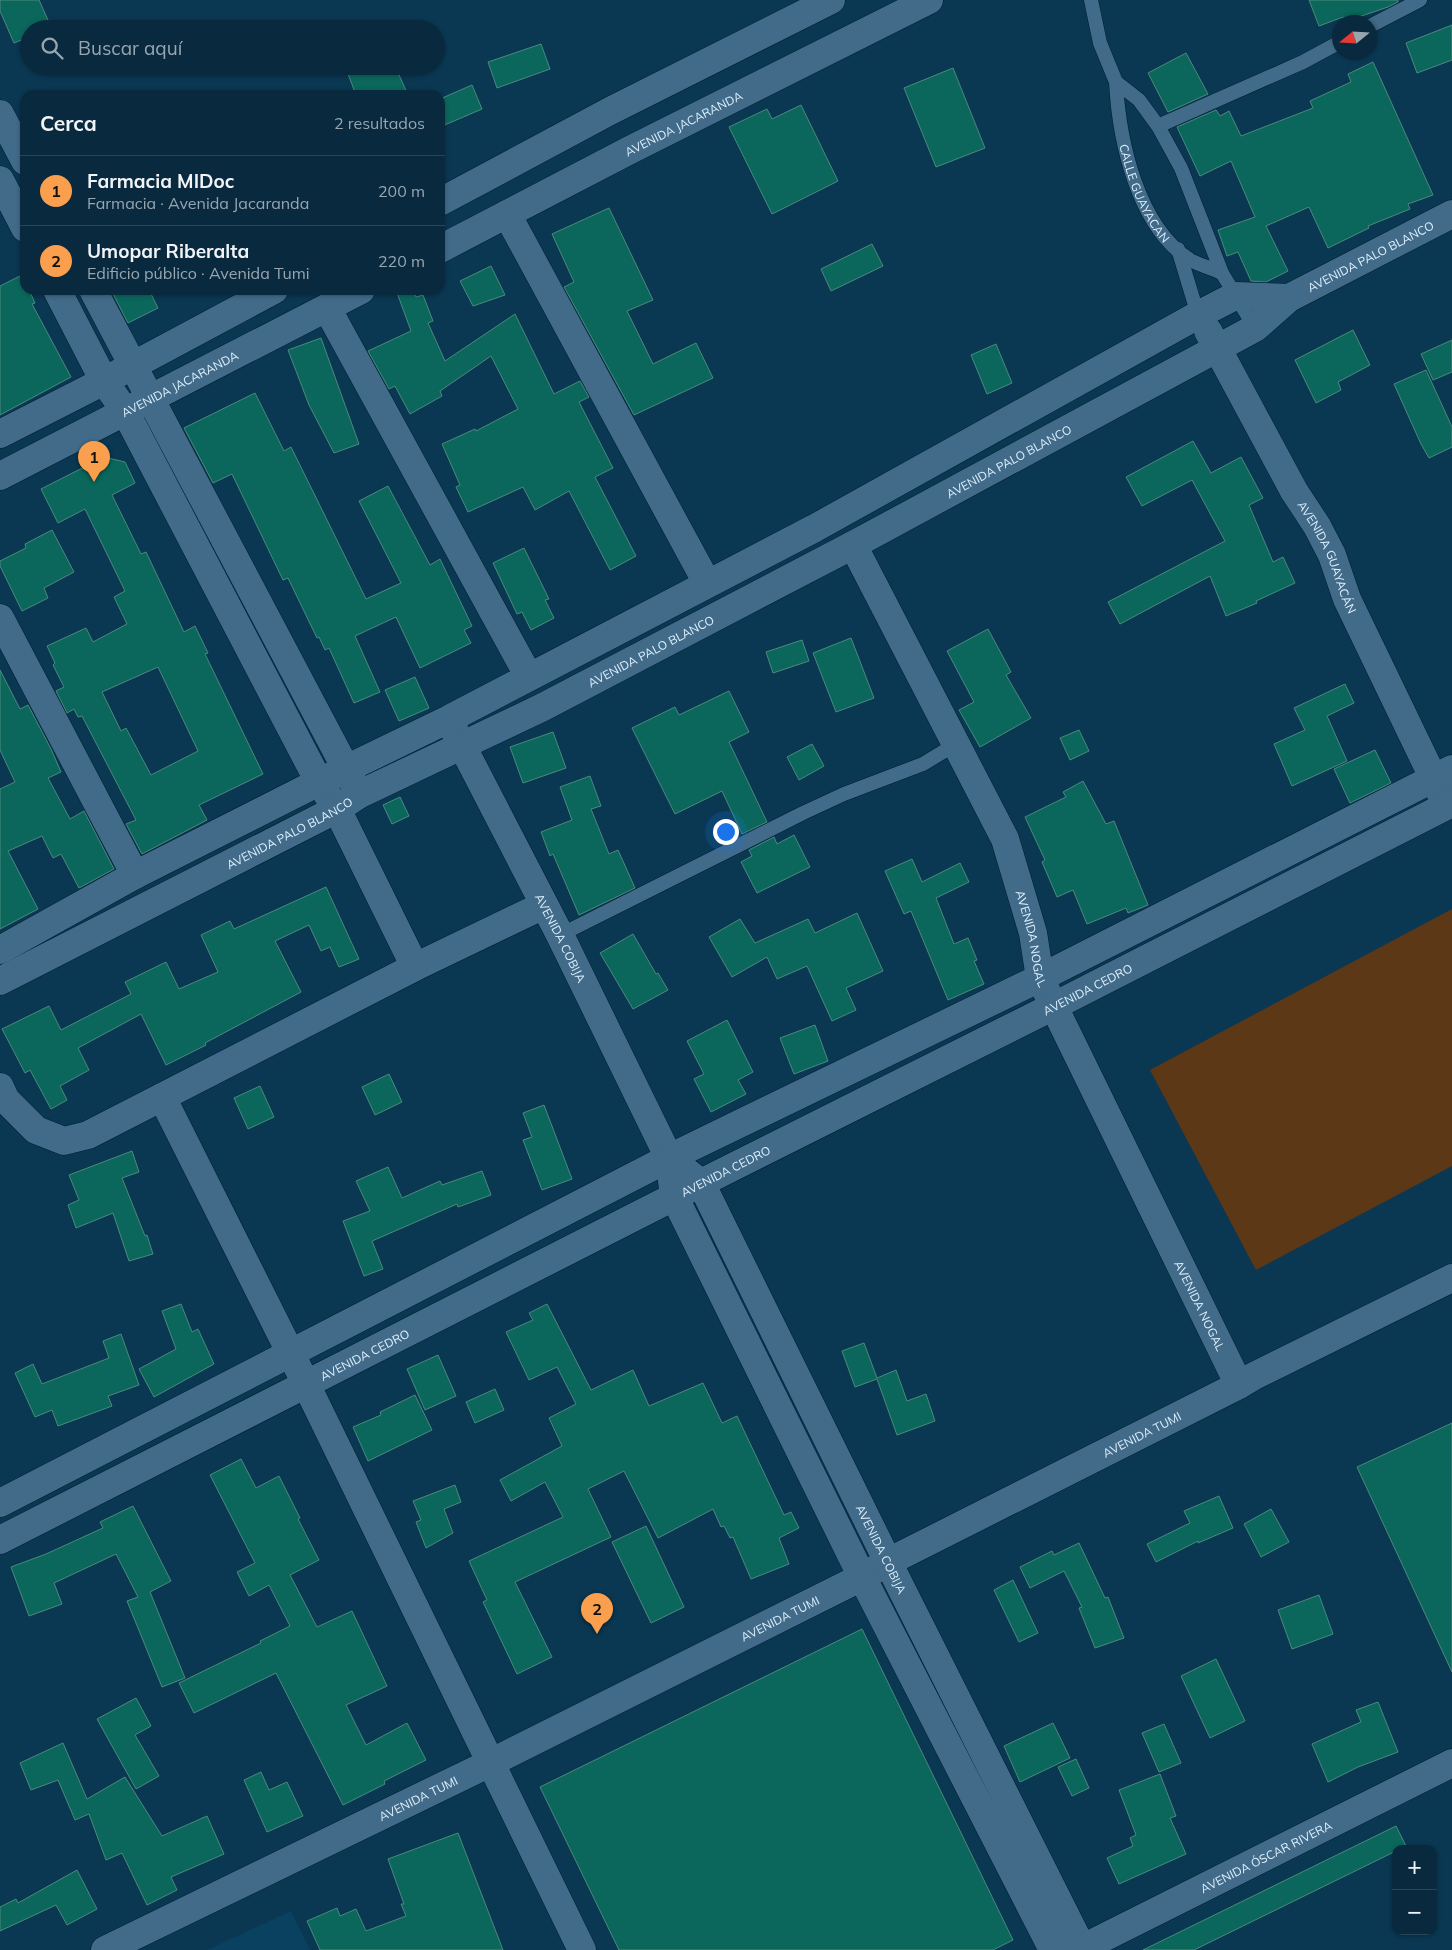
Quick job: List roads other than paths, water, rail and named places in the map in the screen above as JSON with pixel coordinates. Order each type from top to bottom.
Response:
[{"type":"street","points":[[445,199],[610,111],[831,0]]},
{"type":"street","name":"AVENIDA JACARANDA","points":[[445,246],[630,150],[928,0]]},
{"type":"street","points":[[610,111],[630,150]]},
{"type":"street","points":[[0,114],[20,152]]},
{"type":"street","points":[[0,180],[20,218]]},
{"type":"street","points":[[507,214],[707,583]]},
{"type":"street","name":"AVENIDA PALO BLANCO","points":[[0,981],[337,809],[360,794],[543,707],[853,544],[1255,328],[1289,298],[1452,214]]},
{"type":"street","points":[[60,295],[104,381],[125,411],[319,782],[337,809],[415,967]]},
{"type":"street","points":[[96,295],[360,794]]},
{"type":"street","points":[[0,434],[265,295]]},
{"type":"street","name":"AVENIDA JACARANDA","points":[[0,476],[352,295]]},
{"type":"street","name":"AVENIDA PALO BLANCO","points":[[0,950],[135,875],[449,719],[815,528],[1198,314],[1235,296],[1289,298]]},
{"type":"street","points":[[327,308],[529,677]]},
{"type":"street","name":"AVENIDA GUAYACÁN","points":[[1198,314],[1294,491],[1317,526],[1328,548],[1347,599],[1443,774],[1449,804]]},
{"type":"street","name":"AVENIDA NOGAL","points":[[853,544],[1005,839],[1033,933],[1040,978],[1238,1385]]},
{"type":"street","points":[[0,618],[135,875]]},
{"type":"street","name":"AVENIDA COBIJA","points":[[449,719],[560,935],[669,1158],[674,1196],[862,1577],[1052,1950]]},
{"type":"street","points":[[0,1503],[669,1158],[1040,978],[1443,774]]},
{"type":"street","name":"AVENIDA CEDRO","points":[[0,1540],[701,1182],[1054,1006],[1449,804]]},
{"type":"street","points":[[0,1086],[6,1100],[36,1130],[64,1140],[88,1135],[415,967],[544,905]]},
{"type":"street","points":[[162,1097],[306,1384],[582,1950]]},
{"type":"street","name":"AVENIDA COBIJA","points":[[669,1158],[701,1182],[1081,1949]]},
{"type":"street","name":"AVENIDA TUMI","points":[[106,1950],[490,1763],[862,1577],[1254,1376],[1452,1278]]},
{"type":"street","name":"AVENIDA ÓSCAR RIVERA","points":[[1081,1949],[1452,1763]]},
{"type":"lane","name":"CALLE GUAYACAN","points":[[1091,0],[1100,43],[1116,82],[1118,119],[1125,149],[1140,195],[1165,238],[1190,260],[1222,272]]},
{"type":"lane","points":[[1377,22],[1420,0]]},
{"type":"lane","points":[[1158,126],[1303,62],[1332,46]]},
{"type":"lane","name":"CALLE GUAYACAN","points":[[1116,82],[1139,100],[1158,126],[1181,168],[1222,272],[1255,328]]},
{"type":"lane","points":[[1178,249],[1198,314]]},
{"type":"lane","points":[[560,935],[802,813],[844,794],[923,764],[956,744]]},
{"type":"place","name":"Farmacia MIDoc","points":[[94,482]]},
{"type":"place","name":"Umopar Riberalta","points":[[597,1634]]}]
